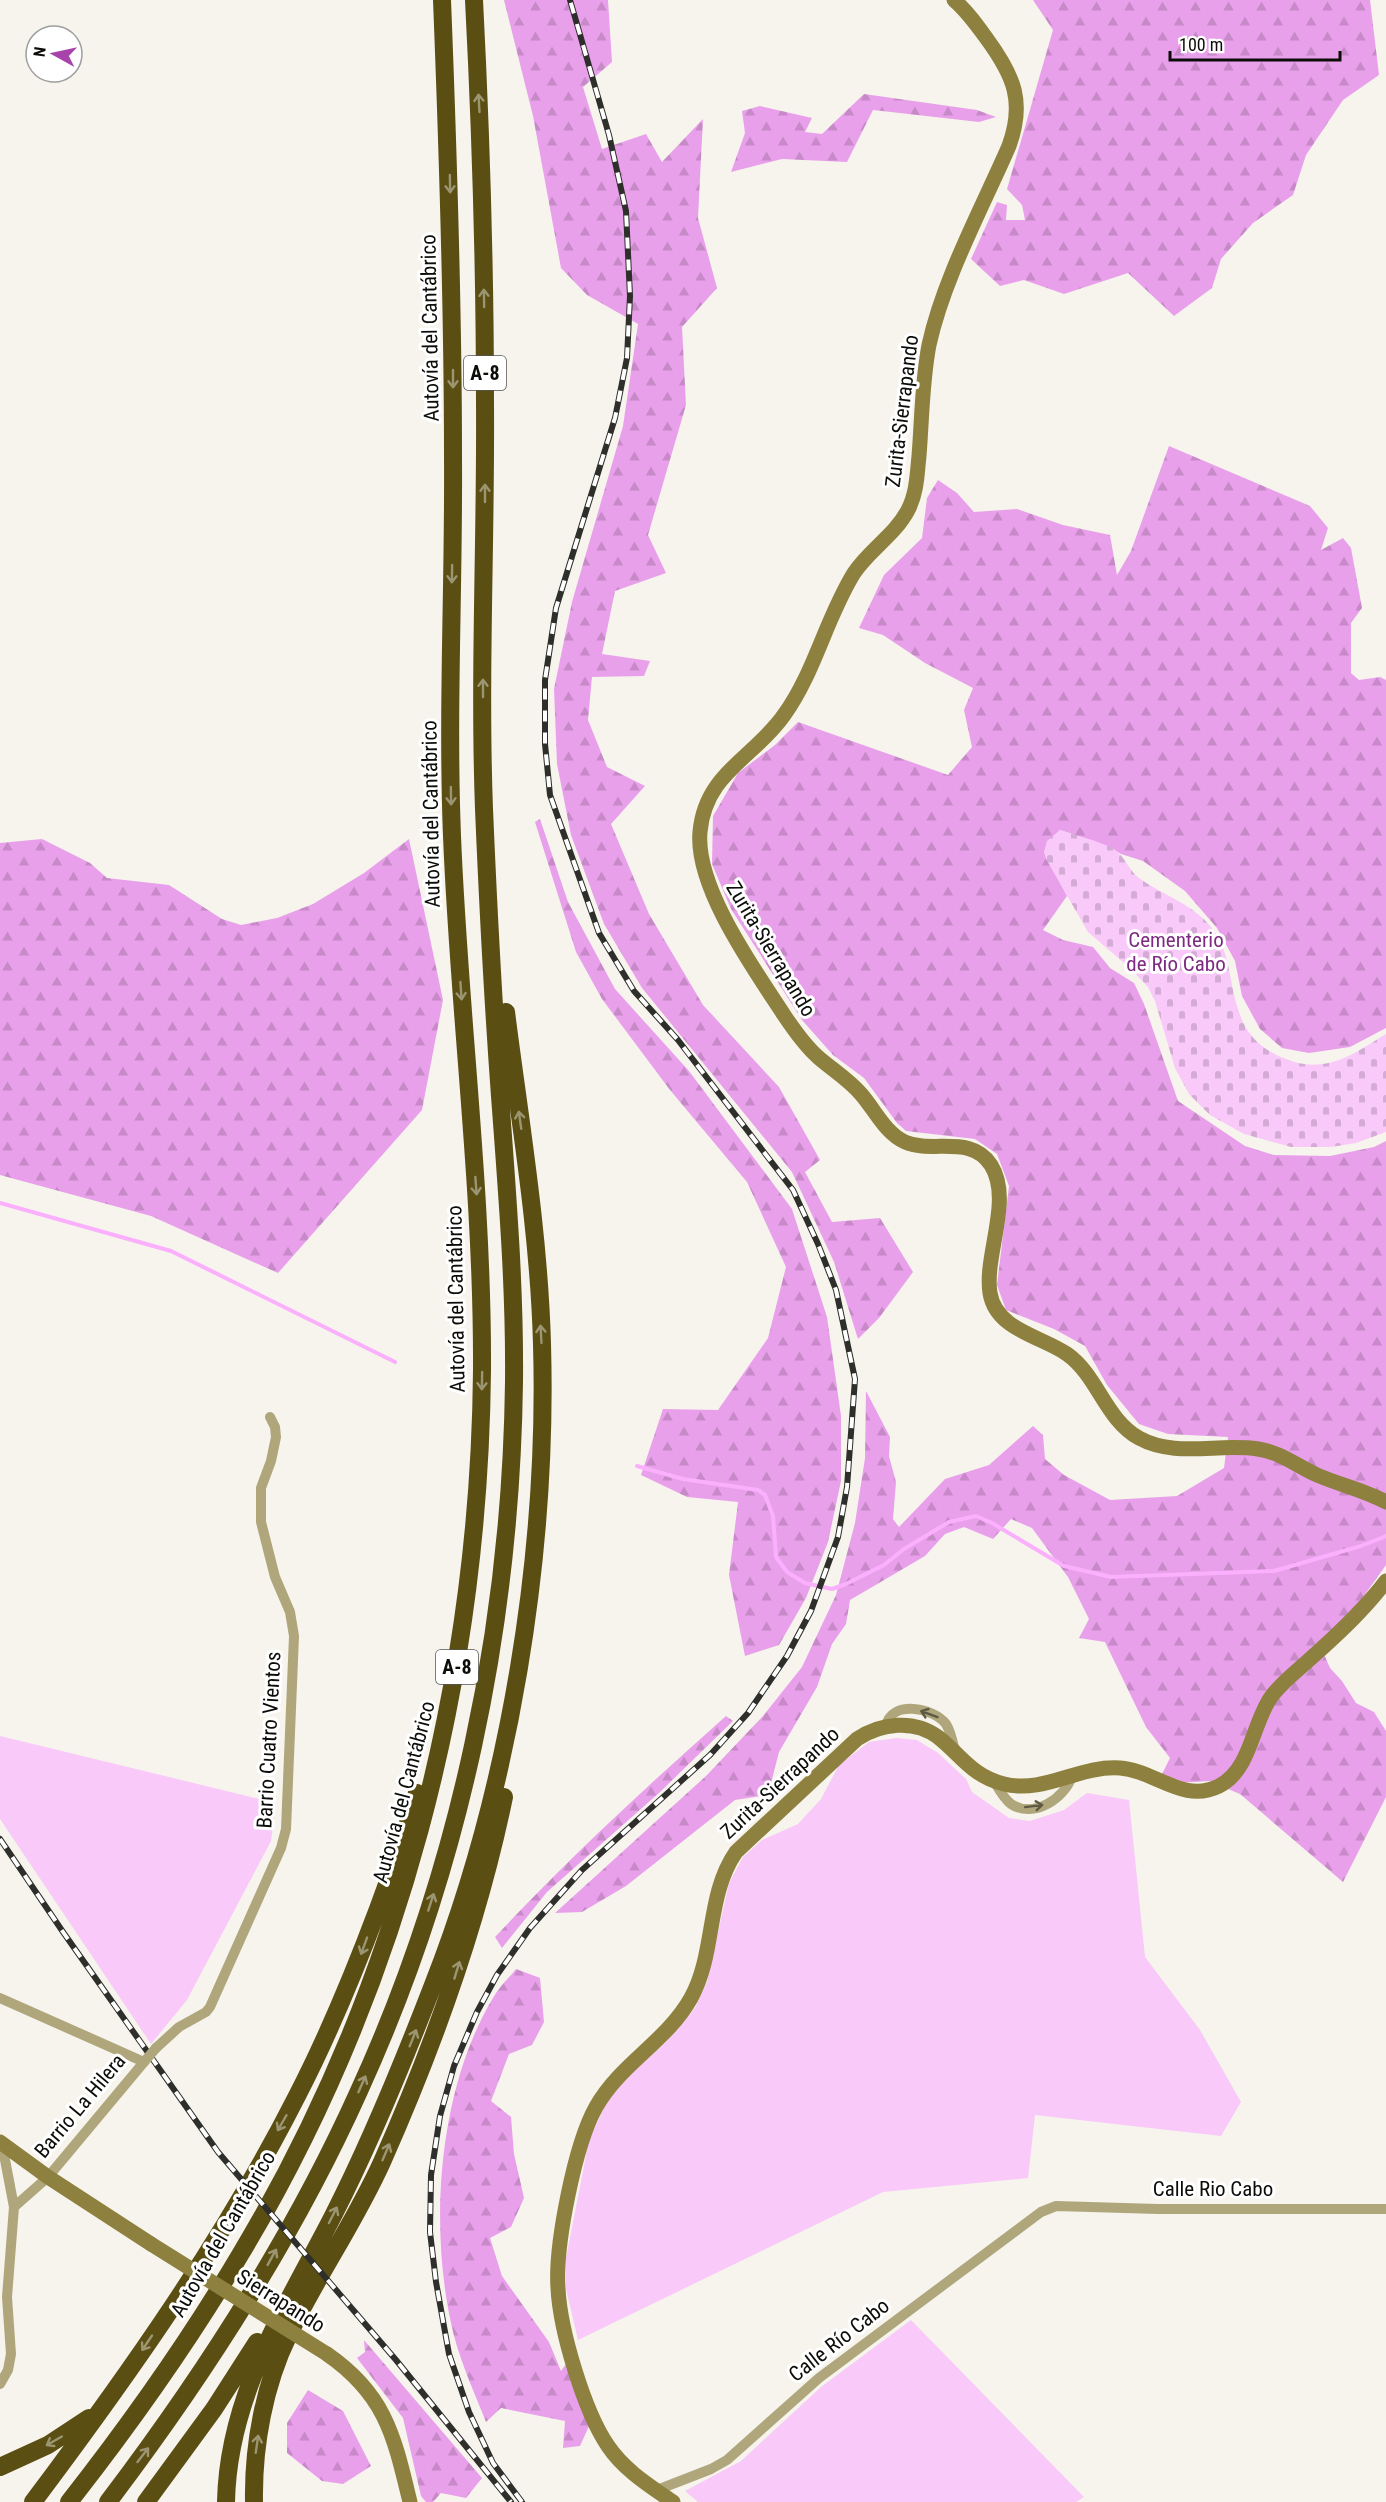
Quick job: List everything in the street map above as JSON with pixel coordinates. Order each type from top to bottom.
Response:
[{"type":"highway","name":"Autovía del Cantábrico","points":[[69,2502],[164,2375],[244,2250],[318,2106],[366,1996],[408,1872],[432,1784],[452,1699],[470,1579],[479,1462],[482,1334],[477,1214],[458,949],[452,820],[452,314],[442,0]]},
{"type":"highway","name":"A-8","points":[[108,2502],[171,2418],[240,2312],[270,2262],[349,2113],[388,2025],[417,1945],[456,1818],[476,1730],[492,1643],[504,1557],[511,1471],[514,1385],[511,1260],[489,911],[483,747],[485,320],[482,173],[474,0]]},
{"type":"highway","points":[[254,2502],[258,2438],[274,2371],[288,2336],[385,2155],[420,2074],[453,1984],[482,1888],[503,1799],[527,1672],[536,1597],[541,1511],[542,1343],[532,1200],[502,980],[483,747]]},
{"type":"highway","points":[[226,2502],[230,2458],[245,2396],[264,2348],[363,2155],[402,2063],[439,1969],[486,1821],[516,1678],[529,1597],[537,1513],[542,1415]]},
{"type":"highway","points":[[33,2502],[127,2373],[236,2204],[292,2106],[355,1970],[406,1831],[436,1723],[463,1588],[479,1462]]},
{"type":"highway","points":[[146,2502],[214,2409],[305,2267]]},
{"type":"highway","points":[[0,2467],[21,2459],[72,2431],[101,2405],[127,2373]]},
{"type":"street","name":"Zurita-Sierrapando","points":[[954,0],[980,29],[1008,71],[1015,92],[1017,109],[1015,128],[1009,146],[948,286],[932,332],[926,365],[914,496],[903,519],[864,560],[853,576],[808,674],[786,713],[762,741],[730,768],[713,790],[705,807],[700,835],[700,855],[705,876],[718,907],[791,1026],[811,1050],[857,1090],[891,1132],[903,1141],[915,1145],[970,1149],[982,1155],[991,1165],[998,1196],[989,1287],[993,1306],[1000,1316],[1072,1359],[1088,1376],[1115,1418],[1143,1440],[1181,1449],[1246,1448],[1270,1452],[1322,1477],[1386,1502]]},
{"type":"street","name":"Barrio Cuatro Vientos","points":[[144,2062],[179,2027],[206,2012],[210,2007],[282,1848],[286,1829],[294,1636],[290,1612],[275,1577],[261,1521],[261,1488],[271,1461],[276,1437],[275,1427],[270,1417]]},
{"type":"street","name":"Zurita-Sierrapando","points":[[673,2502],[622,2463],[598,2430],[578,2377],[559,2305],[557,2274],[560,2247],[581,2143],[590,2117],[608,2088],[666,2031],[691,1997],[705,1961],[720,1884],[736,1852],[857,1739],[886,1726],[905,1725],[926,1730],[938,1737],[972,1770],[994,1781],[1027,1786],[1044,1784],[1100,1769],[1117,1768],[1140,1772],[1172,1787],[1185,1790],[1206,1790],[1223,1784],[1233,1776],[1241,1763],[1259,1719],[1272,1696],[1347,1625],[1386,1581]]},
{"type":"street","points":[[994,1781],[1007,1800],[1016,1806],[1027,1808],[1046,1805],[1057,1799],[1065,1792],[1072,1776]]},
{"type":"street","points":[[0,1998],[144,2062]]},
{"type":"street","name":"Barrio La Hilera","points":[[14,2207],[48,2177],[144,2062]]},
{"type":"street","name":"Barrio La Hilera","points":[[1,2143],[48,2177],[152,2244]]},
{"type":"street","name":"Barrio La Hilera","points":[[0,2384],[8,2370],[11,2354],[7,2297],[14,2207],[1,2143]]},
{"type":"street","name":"Calle Rio Cabo","points":[[1041,2212],[1056,2206],[1158,2209],[1386,2209]]},
{"type":"street","name":"Calle Río Cabo","points":[[657,2490],[711,2469],[727,2460],[819,2378],[1041,2212]]},
{"type":"street","name":"Sierrapando","points":[[152,2244],[327,2354],[359,2379],[382,2412],[395,2445],[410,2502]]},
{"type":"green space","points":[[504,0],[608,0],[612,62],[583,87],[602,149],[646,134],[662,162],[703,119],[698,218],[717,288],[682,327],[686,405],[648,535],[666,573],[615,591],[602,654],[650,661],[644,676],[592,677],[588,720],[607,767],[645,786],[611,824],[649,914],[703,1005],[779,1087],[820,1160],[805,1172],[832,1222],[880,1218],[913,1272],[879,1318],[858,1339],[834,1262],[792,1172],[642,988],[604,924],[571,835],[557,764],[554,689],[572,602],[623,426],[638,324],[587,295],[561,268],[533,116]]},
{"type":"green space","points":[[1033,0],[1370,0],[1379,75],[1343,100],[1306,155],[1293,195],[1253,223],[1221,259],[1212,288],[1174,316],[1128,273],[1064,294],[1024,280],[1000,286],[971,259],[997,202],[1007,205],[1006,220],[1025,220],[1022,205],[1007,189],[1053,30]]},
{"type":"green space","points":[[864,94],[977,110],[996,117],[979,122],[873,110],[847,162],[782,159],[731,172],[745,133],[742,111],[760,106],[812,118],[805,132],[822,134]]},
{"type":"green space","points":[[1169,446],[1310,506],[1328,528],[1321,550],[1343,538],[1351,548],[1362,608],[1351,623],[1351,673],[1359,680],[1380,677],[1386,680],[1386,1028],[1350,1047],[1309,1053],[1282,1048],[1260,1029],[1242,996],[1235,961],[1217,928],[1185,891],[1143,861],[1060,830],[1044,852],[1067,896],[1043,930],[1063,940],[1093,947],[1110,968],[1134,983],[1144,1004],[1178,1101],[1245,1146],[1274,1155],[1330,1156],[1374,1147],[1386,1141],[1386,1565],[1351,1614],[1319,1643],[1330,1668],[1342,1681],[1356,1703],[1374,1712],[1386,1731],[1386,1797],[1343,1882],[1240,1794],[1209,1781],[1179,1783],[1162,1774],[1170,1758],[1146,1727],[1105,1642],[1079,1638],[1089,1619],[1068,1577],[1032,1528],[1011,1519],[993,1539],[964,1527],[945,1534],[925,1556],[850,1600],[846,1624],[832,1644],[817,1687],[779,1752],[768,1795],[735,1800],[626,1886],[582,1912],[555,1913],[706,1776],[763,1716],[802,1667],[836,1595],[855,1523],[865,1458],[866,1391],[890,1437],[889,1456],[896,1482],[893,1519],[899,1527],[945,1479],[989,1465],[1033,1426],[1043,1435],[1045,1459],[1064,1475],[1110,1500],[1177,1496],[1224,1468],[1228,1437],[1168,1434],[1139,1424],[1107,1385],[1085,1346],[1054,1329],[1006,1310],[997,1285],[1009,1186],[997,1154],[975,1139],[906,1131],[897,1123],[864,1078],[833,1055],[802,1020],[731,909],[712,864],[713,816],[738,773],[775,745],[798,722],[948,775],[972,747],[964,710],[973,688],[925,663],[883,635],[859,628],[884,575],[922,538],[927,498],[938,480],[957,493],[974,512],[1017,509],[1063,525],[1110,535],[1117,575],[1131,551]]},
{"type":"green space","points":[[540,819],[568,902],[615,989],[689,1071],[792,1209],[827,1317],[841,1416],[841,1481],[828,1542],[806,1598],[779,1645],[745,1656],[729,1575],[738,1502],[687,1497],[641,1475],[663,1409],[718,1410],[768,1338],[786,1267],[747,1182],[670,1090],[602,999],[576,952],[535,822]]},
{"type":"green space","name":"Cementerio de Río Cabo","points":[[1060,830],[1112,848],[1139,878],[1204,919],[1223,947],[1244,1025],[1256,1041],[1273,1053],[1304,1064],[1318,1065],[1345,1058],[1386,1034],[1386,1132],[1356,1143],[1331,1147],[1291,1147],[1244,1134],[1210,1115],[1189,1094],[1175,1068],[1155,1001],[1148,987],[1130,968],[1088,932],[1046,859],[1044,852],[1047,841]]},
{"type":"green space","points":[[42,839],[90,863],[107,878],[169,885],[222,919],[241,925],[277,918],[313,904],[364,873],[409,839],[443,1000],[422,1110],[278,1273],[151,1216],[0,1175],[0,843]]},
{"type":"green space","points":[[726,1716],[733,1721],[659,1793],[547,1892],[502,1948],[495,1937],[523,1908],[608,1824]]},
{"type":"green space","points":[[0,1736],[276,1803],[271,1841],[187,2000],[151,2044],[0,1819]]},
{"type":"green space","points":[[896,1738],[917,1740],[938,1753],[966,1779],[972,1792],[1009,1818],[1030,1821],[1064,1810],[1087,1793],[1129,1800],[1145,1957],[1200,2030],[1241,2102],[1221,2136],[1035,2115],[1028,2178],[883,2192],[578,2340],[566,2289],[566,2258],[589,2140],[608,2100],[629,2076],[666,2042],[695,2008],[707,1982],[729,1883],[743,1857],[762,1840],[798,1824],[821,1799],[839,1765],[869,1742]]},
{"type":"green space","points":[[516,1969],[540,1978],[544,2022],[532,2045],[509,2054],[491,2101],[511,2117],[514,2154],[524,2198],[511,2227],[490,2238],[502,2276],[549,2342],[561,2371],[568,2361],[589,2426],[580,2446],[563,2448],[565,2421],[501,2408],[486,2422],[458,2348],[444,2284],[440,2199],[450,2113],[475,2033],[495,1994]]},
{"type":"green space","points":[[911,2320],[1084,2497],[1076,2502],[698,2502],[685,2491],[741,2461],[821,2387]]},
{"type":"green space","points":[[364,2340],[482,2478],[466,2498],[441,2493],[433,2502],[426,2502],[421,2496],[403,2418],[357,2358],[365,2352]]},
{"type":"green space","points":[[308,2390],[343,2411],[371,2466],[343,2484],[322,2481],[287,2453],[287,2423]]},
{"type":"waterway","points":[[0,1203],[171,1251],[395,1362]]},
{"type":"waterway","points":[[637,1466],[683,1479],[758,1490],[765,1495],[773,1516],[776,1557],[787,1572],[805,1583],[832,1589],[884,1565],[904,1549],[949,1522],[976,1516],[992,1523],[1064,1566],[1111,1577],[1274,1571],[1361,1546],[1386,1536]]},
{"type":"railway","points":[[522,2502],[493,2463],[469,2412],[449,2354],[436,2282],[430,2232],[431,2175],[440,2116],[454,2066],[477,2012],[497,1975],[530,1928],[582,1870],[710,1755],[748,1713],[787,1656],[811,1611],[838,1537],[847,1487],[855,1379],[836,1290],[793,1190],[678,1040],[634,991],[599,933],[550,795],[545,744],[545,680],[556,608],[615,418],[627,358],[630,296],[626,211],[609,135],[570,0]]},
{"type":"railway","points":[[0,1839],[218,2152],[396,2360],[511,2502]]}]
